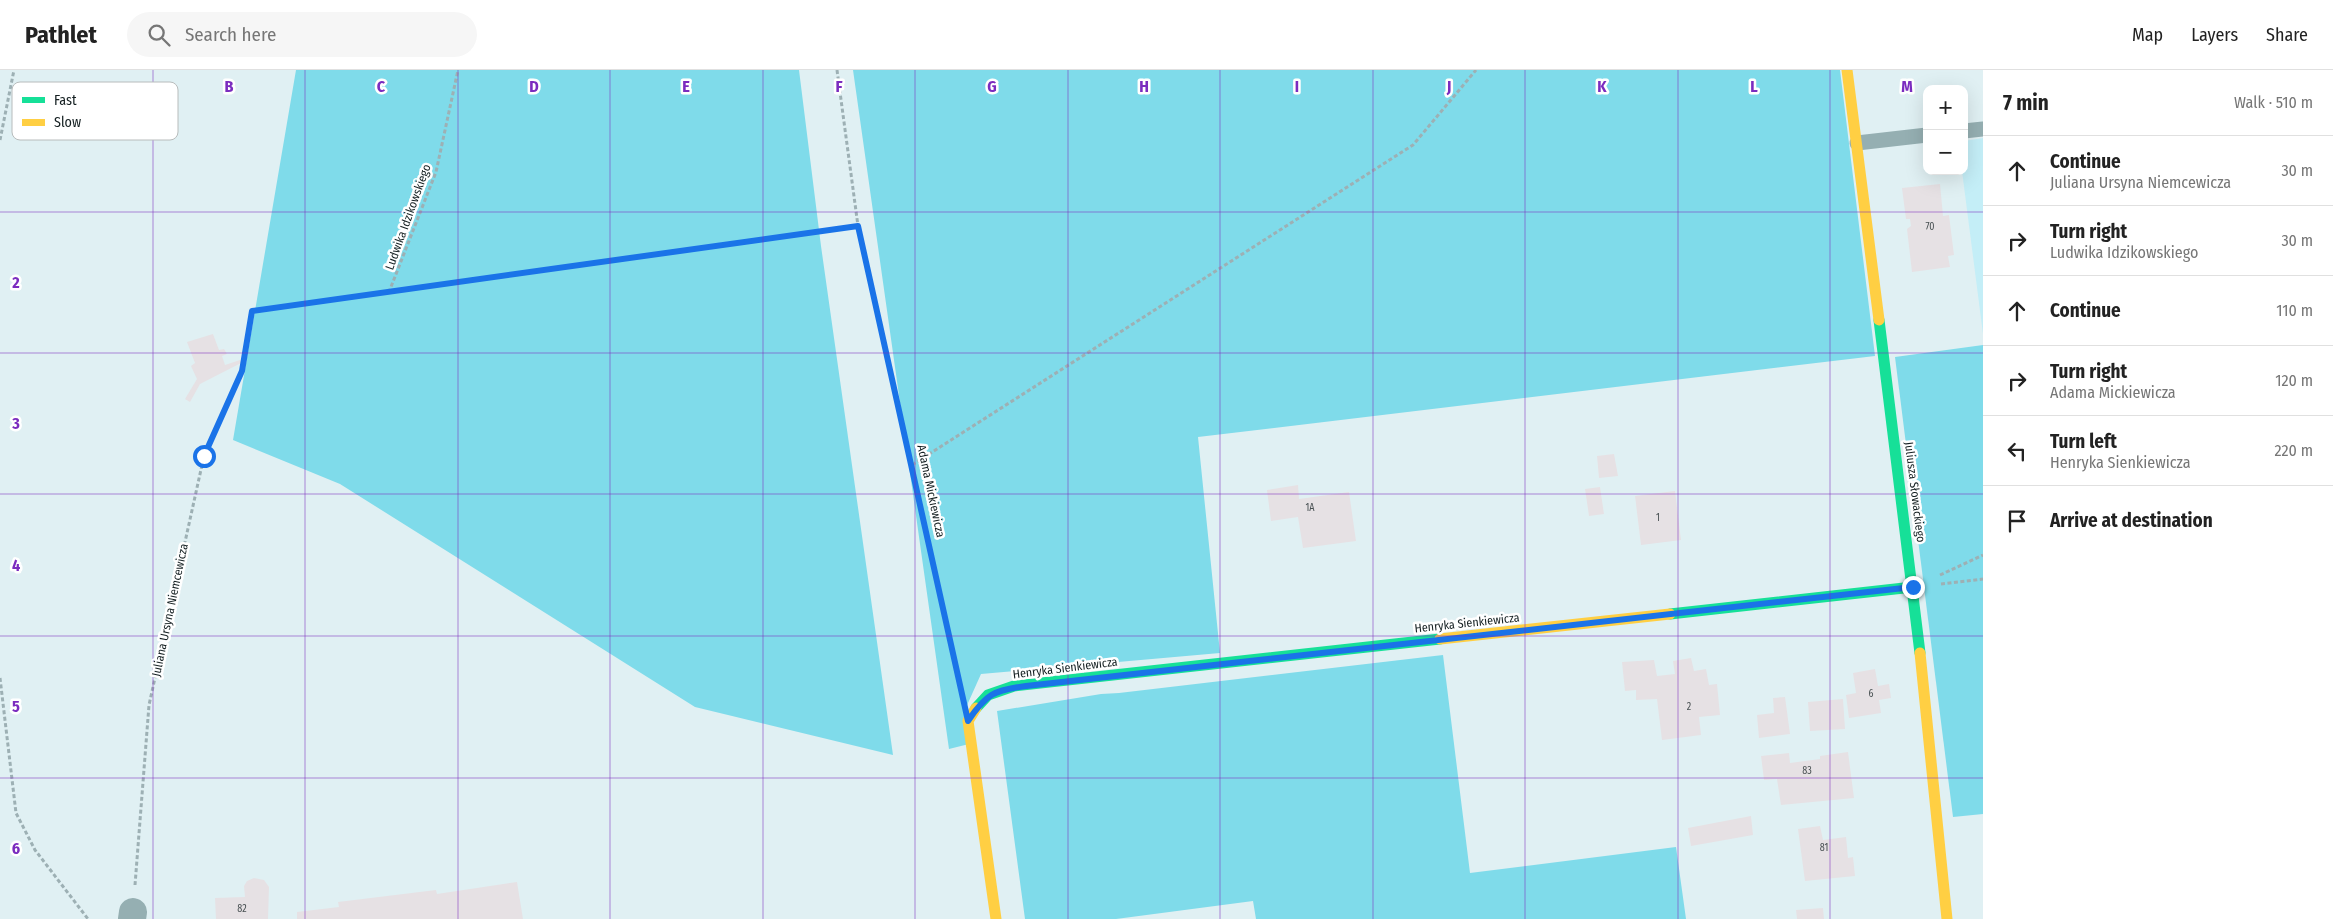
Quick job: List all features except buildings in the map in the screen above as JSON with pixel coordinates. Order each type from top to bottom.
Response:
[{"type":"street","name":"Juliusza Słowackiego","points":[[1847,70],[1913,587],[1947,919]]},
{"type":"street","name":"Henryka Sienkiewicza","points":[[968,721],[982,700],[994,693],[1026,686],[1913,587]]},
{"type":"street","points":[[968,721],[996,919]]},
{"type":"lane","points":[[1968,130],[1983,128]]},
{"type":"lane","points":[[1857,143],[1923,135]]},
{"type":"path","points":[[0,140],[14,70]]},
{"type":"path","name":"Ludwika Idzikowskiego","points":[[389,292],[436,172],[458,70]]},
{"type":"path","name":"Adama Mickiewicza","points":[[837,70],[858,226],[968,721]]},
{"type":"path","points":[[912,465],[1413,145],[1476,70]]},
{"type":"path","points":[[389,292],[858,226]]},
{"type":"path","name":"Juliana Ursyna Niemcewicza","points":[[132,915],[149,705],[204,456],[242,371],[252,311],[389,292]]},
{"type":"path","points":[[1913,587],[1983,555]]},
{"type":"path","points":[[1913,587],[1983,579]]},
{"type":"path","points":[[0,678],[16,813],[35,850],[88,919]]},
{"type":"shaded area","points":[[296,70],[799,70],[821,246],[893,755],[695,707],[340,484],[233,440]]},
{"type":"shaded area","points":[[853,70],[1840,70],[1875,356],[1198,437],[1220,653],[981,674],[964,712],[969,744],[949,749]]},
{"type":"shaded area","points":[[1983,138],[1983,334],[1963,175],[1968,175],[1968,140]]},
{"type":"shaded area","points":[[1983,345],[1983,814],[1953,817],[1895,357]]},
{"type":"shaded area","points":[[1443,655],[1470,873],[1676,847],[1686,919],[1256,919],[1253,901],[1116,919],[1025,919],[997,711],[1101,694]]},
{"type":"traffic: fast","points":[[1879,320],[1920,653]]},
{"type":"traffic: fast","points":[[1670,614],[1913,587]]},
{"type":"traffic: fast","points":[[976,708],[988,695],[1014,686],[1440,639]]},
{"type":"traffic: slow","points":[[1847,70],[1879,320]]},
{"type":"traffic: slow","points":[[1440,639],[1670,614]]},
{"type":"traffic: slow","points":[[1920,653],[1947,919]]},
{"type":"traffic: slow","points":[[976,708],[968,721],[996,919]]},
{"type":"route","points":[[204,456],[242,371],[252,311],[858,226],[968,721],[982,700],[1007,688],[1913,587]]}]
